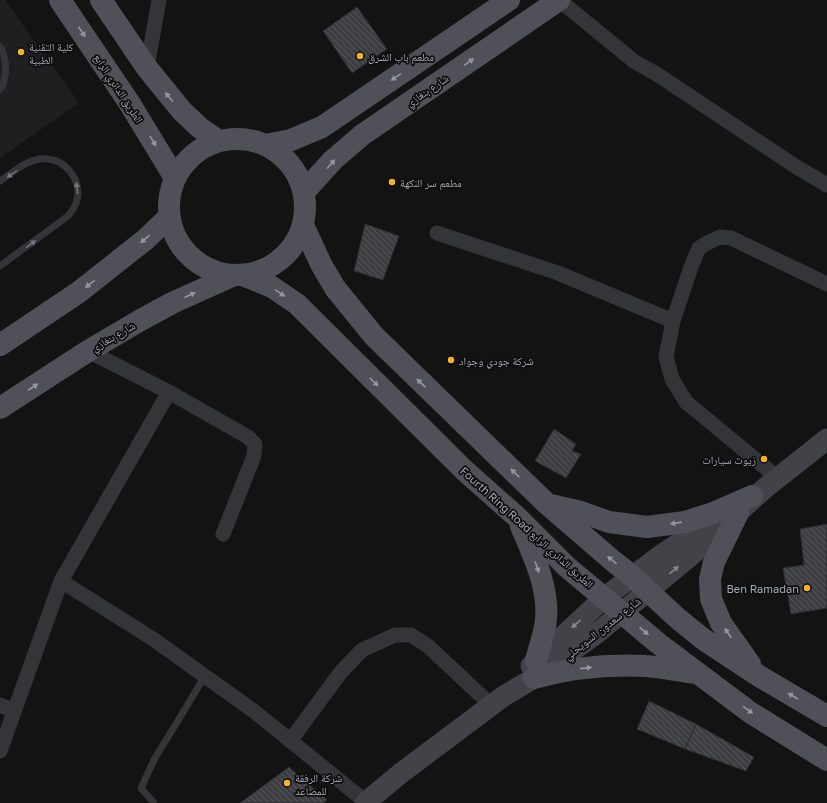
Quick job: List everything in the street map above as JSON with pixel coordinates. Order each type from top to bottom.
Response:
[{"type":"main road","name":"الطريق الدائري الرابع","points":[[60,0],[130,104],[175,178]]},
{"type":"main road","points":[[101,0],[147,68],[182,111],[200,128],[219,141]]},
{"type":"main road","points":[[266,145],[291,140],[322,127],[509,0]]},
{"type":"main road","name":"شارع بنغازي","points":[[304,192],[333,160],[362,135],[559,0]]},
{"type":"main road","points":[[242,139],[266,145],[276,151],[286,159],[294,169],[304,192],[305,209],[303,225],[297,240],[288,254],[276,264],[261,272],[238,276],[218,273],[206,268],[192,259],[181,247],[174,233],[169,217],[168,204],[170,191],[175,178],[181,168],[193,155],[208,145],[219,141],[242,139]]},
{"type":"main road","points":[[4,340],[79,292],[141,243],[169,217]]},
{"type":"main road","points":[[303,225],[321,264],[335,288],[374,336],[547,504],[650,591],[676,617],[703,639],[759,676],[827,716]]},
{"type":"main road","name":"شارع بنغازي","points":[[0,408],[88,351],[172,303],[238,276]]},
{"type":"main road","name":"Fourth Ring Road الطريق الدائري الرابع","points":[[238,276],[272,287],[297,304],[462,469],[518,518],[567,567],[605,597],[659,644],[751,713],[808,750],[827,760]]},
{"type":"main road","name":"شارع سعدون السويحلي","points":[[366,803],[401,773],[498,701],[535,670],[574,650],[650,591],[765,487],[827,439]]},
{"type":"main road","points":[[547,504],[581,512],[609,522],[648,527],[685,522],[713,513],[765,487]]},
{"type":"main road","points":[[535,670],[605,597],[700,528],[765,487]]},
{"type":"main road","points":[[738,513],[714,562],[710,578],[711,599],[721,623],[759,676]]},
{"type":"main road","points":[[518,518],[539,573],[546,604],[546,619],[535,670]]},
{"type":"main road","points":[[535,670],[556,672],[614,665],[646,666],[699,674]]},
{"type":"street","points":[[147,68],[159,0]]},
{"type":"street","points":[[559,0],[635,62],[655,73],[827,186]]},
{"type":"street","points":[[437,233],[558,273],[673,321]]},
{"type":"street","points":[[765,487],[686,402],[672,378],[666,356],[673,321],[699,248],[707,242],[720,237],[731,238],[827,284]]},
{"type":"street","points":[[88,351],[169,392],[248,437],[255,444],[254,456],[223,534]]},
{"type":"street","points":[[0,751],[61,581],[169,392]]},
{"type":"street","points":[[61,581],[153,640],[255,712],[366,803]]},
{"type":"street","points":[[290,741],[342,672],[362,650],[395,635],[411,636],[428,646],[498,701]]},
{"type":"street","points":[[0,705],[14,711]]},
{"type":"lane","points":[[0,47],[3,51],[6,68],[4,83],[0,89]]},
{"type":"lane","points":[[0,181],[32,161],[51,159],[60,162],[68,168],[74,176],[78,192],[74,209],[68,216],[0,266]]},
{"type":"lane","points":[[154,803],[141,788],[154,760],[205,676]]},
{"type":"shaded area","name":"كلية التقنية الطبية","points":[[0,0],[5,0],[79,103],[0,158]]},
{"type":"building","points":[[357,7],[387,49],[352,73],[323,31]]},
{"type":"building","points":[[365,224],[399,236],[383,280],[354,271]]},
{"type":"building","points":[[554,429],[576,444],[572,451],[581,454],[566,478],[535,461]]},
{"type":"building","name":"Ben Ramadan","points":[[827,524],[827,608],[791,614],[783,568],[804,565],[800,529]]},
{"type":"building","points":[[649,701],[696,724],[685,749],[637,729]]},
{"type":"building","points":[[696,724],[754,757],[746,771],[685,749]]},
{"type":"building","name":"شركة الرفقة للمصاعد","points":[[289,767],[327,800],[323,803],[240,803]]},
{"type":"place","name":"كلية التقنية الطبية","points":[[21,52]]},
{"type":"place","name":"مطعم باب الشرق","points":[[360,56]]},
{"type":"place","name":"مطعم سر النكهة","points":[[392,182]]},
{"type":"place","name":"شركة جودي وجواد","points":[[451,360]]},
{"type":"place","name":"زيوت سيارات","points":[[764,459]]},
{"type":"place","name":"Ben Ramadan","points":[[807,588]]},
{"type":"place","name":"شركة الرفقة للمصاعد","points":[[287,783]]}]
